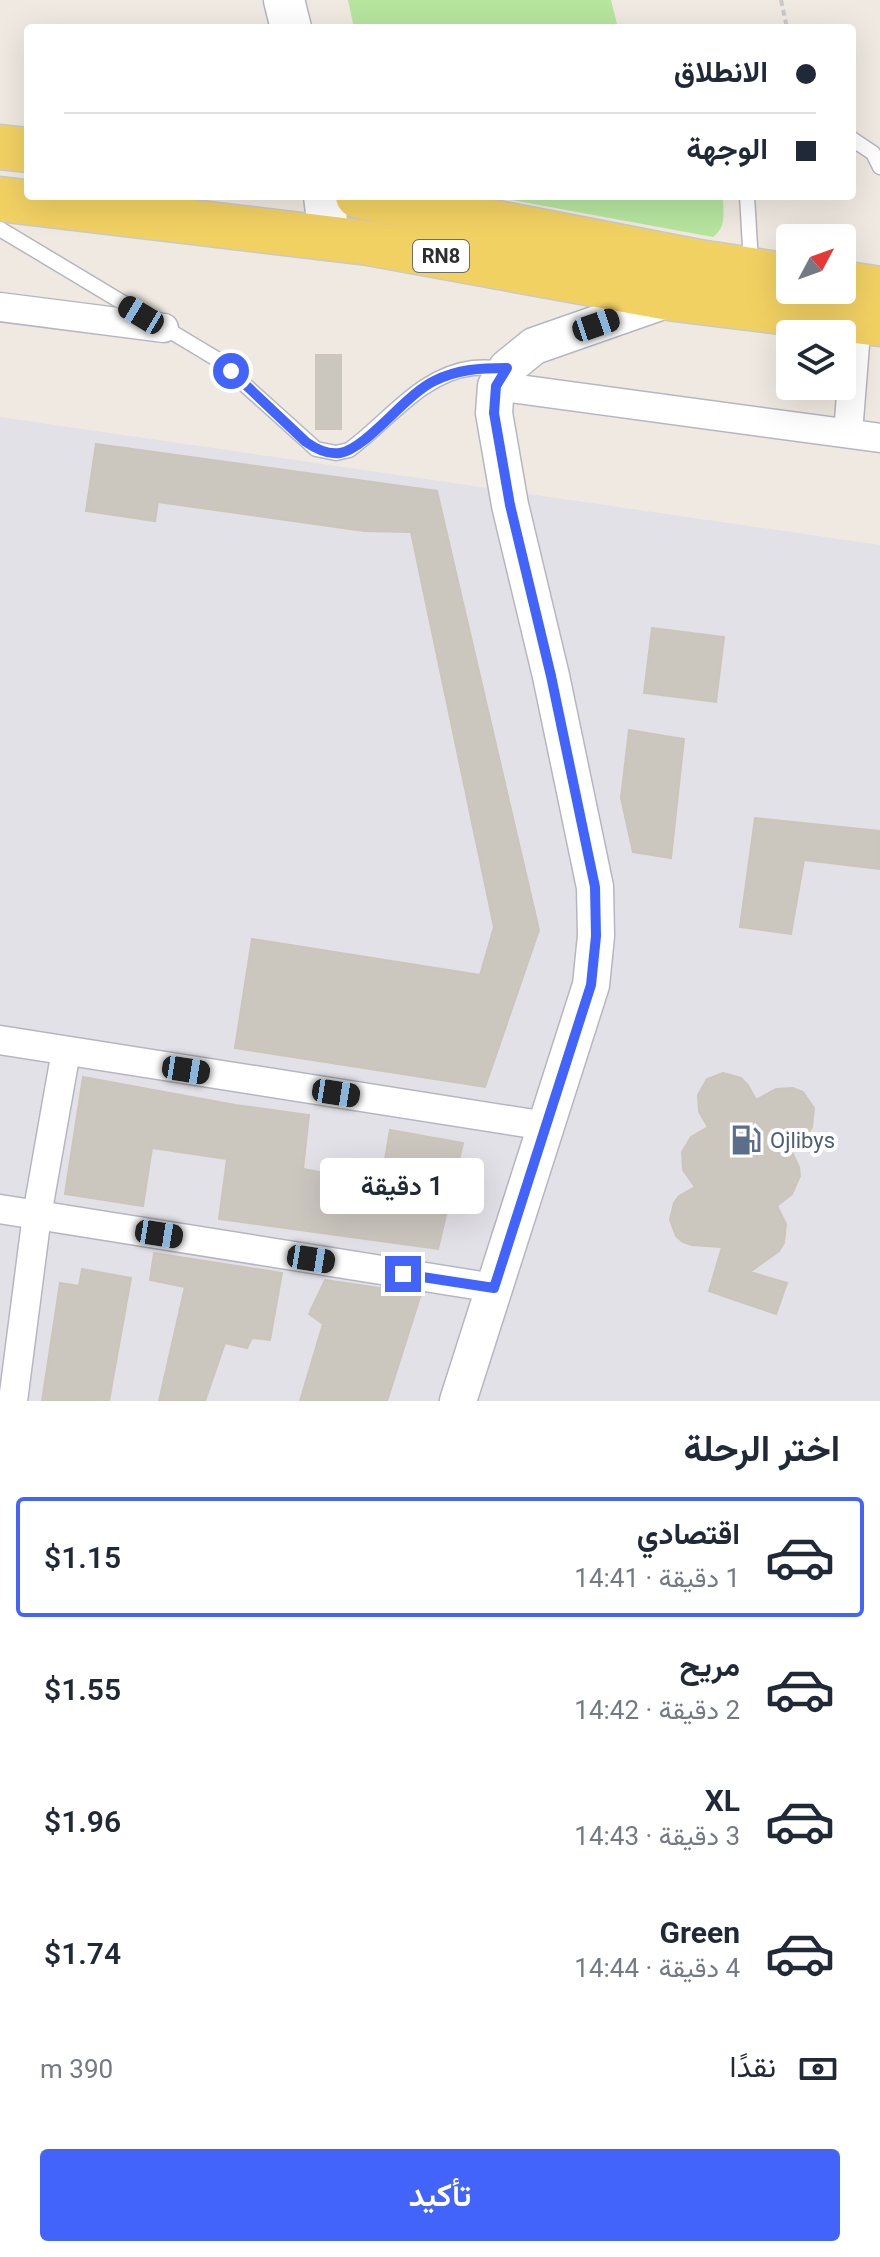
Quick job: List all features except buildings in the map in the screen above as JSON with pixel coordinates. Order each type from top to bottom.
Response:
[{"type":"main road","points":[[284,0],[290,24]]},
{"type":"main road","points":[[313,0],[318,24]]},
{"type":"main road","points":[[0,147],[24,150]]},
{"type":"main road","name":"RN8","points":[[0,199],[340,226],[675,299],[758,286]]},
{"type":"main road","points":[[340,226],[356,200]]},
{"type":"main road","name":"RN8","points":[[379,200],[699,262],[758,286],[864,301]]},
{"type":"street","points":[[458,1401],[591,985],[596,936],[595,887],[551,676],[510,505],[494,413],[501,377],[534,346],[675,299],[699,262]]},
{"type":"street","points":[[848,433],[864,301]]},
{"type":"street","points":[[0,307],[164,328]]},
{"type":"street","points":[[501,377],[880,438]]},
{"type":"street","points":[[0,1040],[546,1126]]},
{"type":"street","points":[[13,1401],[37,1215],[66,1051]]},
{"type":"street","points":[[0,1209],[494,1288]]},
{"type":"lane","points":[[856,142],[873,153],[880,167]]},
{"type":"lane","points":[[747,200],[758,286]]},
{"type":"lane","points":[[0,229],[215,358],[246,383],[306,442],[326,453],[349,450],[400,405],[433,381],[471,368],[501,377]]},
{"type":"path","points":[[781,0],[786,24]]},
{"type":"shaded area","points":[[0,417],[880,545],[880,1401],[0,1401]]},
{"type":"green space","points":[[348,0],[611,0],[617,24],[353,24]]},
{"type":"green space","points":[[512,200],[723,200],[723,219],[713,237]]},
{"type":"place","name":"Ojlibys","points":[[746,1140]]},
{"type":"route","points":[[231,371],[306,442],[326,453],[344,453],[433,381],[471,368],[507,368],[496,386],[494,413],[510,505],[551,676],[595,887],[596,936],[591,985],[494,1288],[403,1274]]}]
